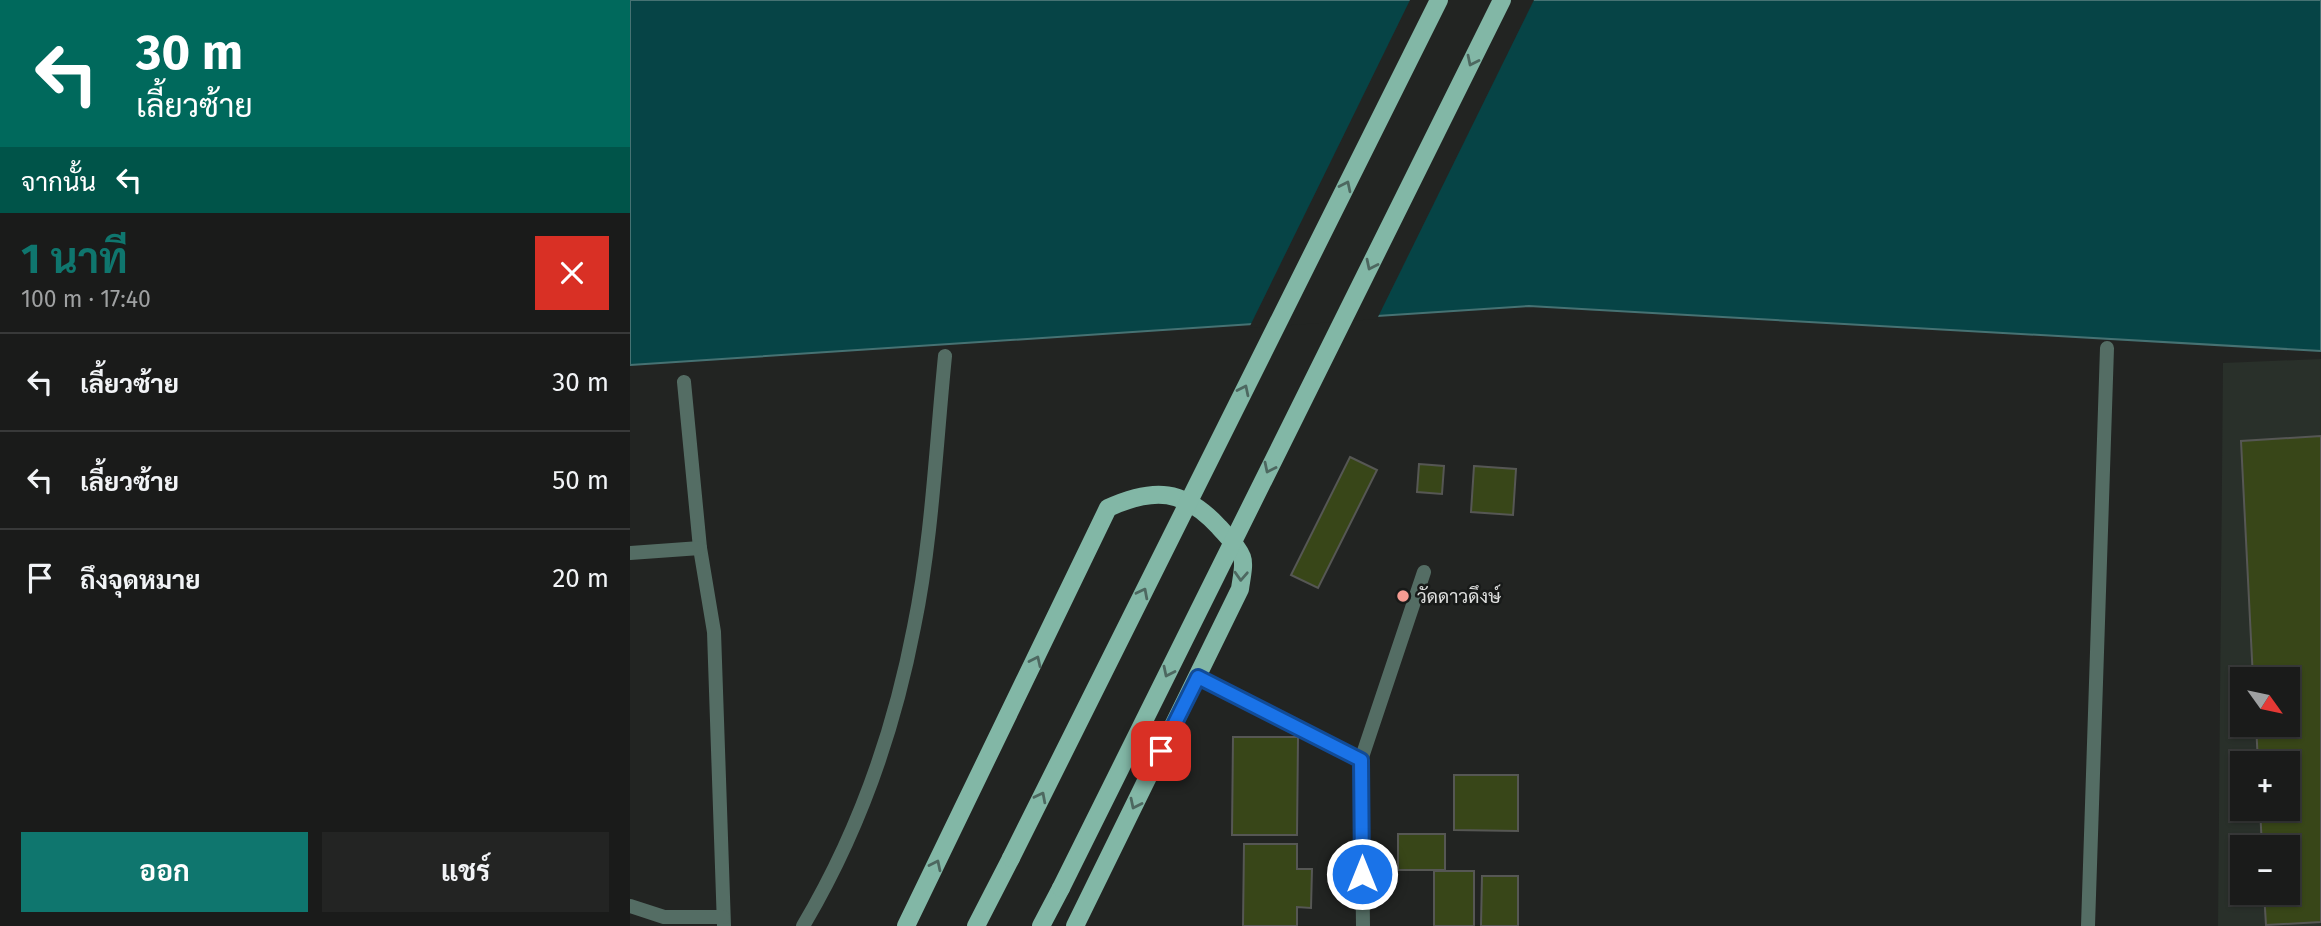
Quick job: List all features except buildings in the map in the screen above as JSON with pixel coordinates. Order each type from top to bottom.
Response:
[{"type":"main road","points":[[976,926],[1438,0]]},
{"type":"main road","points":[[1041,926],[1502,0]]},
{"type":"main road","points":[[906,926],[1108,508],[1132,498],[1170,495],[1199,505],[1242,558],[1240,589],[1075,926]]},
{"type":"street","points":[[2088,926],[2107,348]]},
{"type":"street","points":[[803,926],[835,870],[872,779],[911,638],[945,356]]},
{"type":"street","points":[[630,906],[664,917],[723,922],[715,643],[700,548],[684,382]]},
{"type":"street","points":[[630,553],[700,548]]},
{"type":"street","points":[[1363,926],[1361,760],[1424,572]]},
{"type":"street","points":[[1198,677],[1361,760]]},
{"type":"shaded area","points":[[2321,359],[2321,926],[2218,926],[2223,363]]},
{"type":"water","points":[[630,0],[2321,0],[2321,351],[1529,306],[630,365]]},
{"type":"pier","points":[[1410,0],[1534,0],[1377,319],[1249,328]]},
{"type":"place","name":"วัดดาวดึงษ์","points":[[1403,596]]},
{"type":"route","points":[[1161,751],[1198,677],[1361,760],[1362,874]]}]
